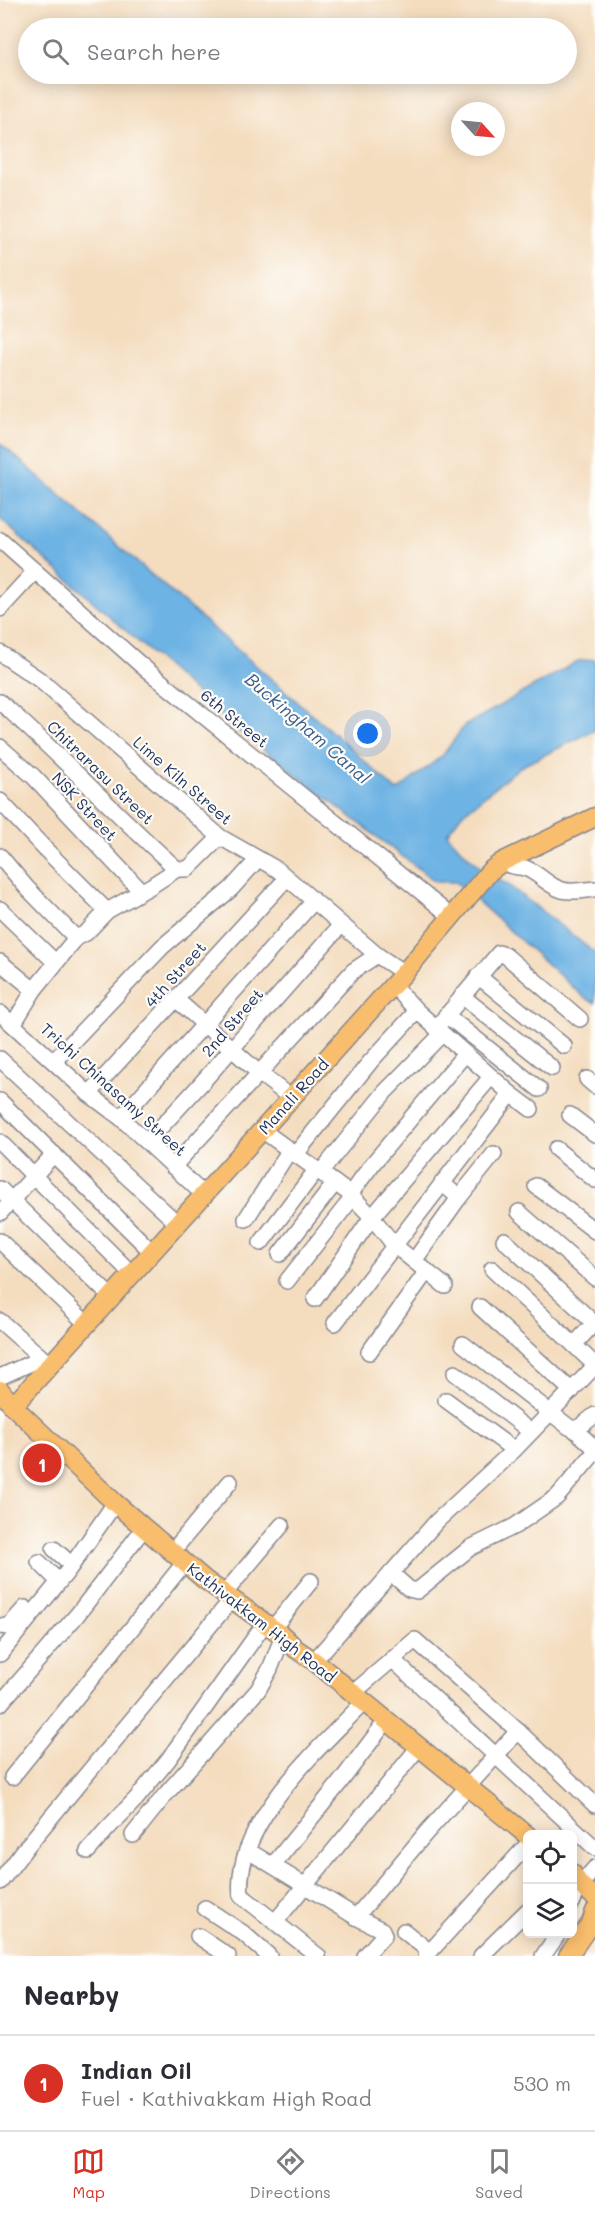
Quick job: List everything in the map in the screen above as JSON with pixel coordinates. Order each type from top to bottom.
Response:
[{"type":"main road","name":"Manali Road","points":[[4,1397],[87,1324],[398,979],[496,866],[595,817]]},
{"type":"main road","name":"Kathivakkam High Road","points":[[4,1397],[115,1503],[178,1557],[314,1661],[523,1832]]},
{"type":"main road","points":[[577,1878],[595,1897]]},
{"type":"main road","points":[[577,1923],[583,1915],[595,1911]]},
{"type":"main road","points":[[568,1956],[591,1923],[595,1911]]},
{"type":"main road","points":[[553,1956],[566,1938]]},
{"type":"street","name":"6th Street","points":[[0,540],[142,666],[452,917]]},
{"type":"street","points":[[0,609],[35,571]]},
{"type":"street","name":"Lime Kiln Street","points":[[0,653],[40,680],[220,837],[278,870],[377,955],[398,979],[417,1011],[491,1077],[531,1109]]},
{"type":"street","name":"Chitrarasu Street","points":[[0,702],[177,868]]},
{"type":"street","name":"NSK Street","points":[[0,747],[33,776],[141,891]]},
{"type":"street","points":[[0,801],[107,911]]},
{"type":"street","points":[[14,1023],[34,990],[76,938],[86,933],[107,911],[177,868],[188,869],[220,837]]},
{"type":"street","points":[[0,856],[27,888],[76,938]]},
{"type":"street","points":[[54,1061],[162,947],[231,889],[258,859]]},
{"type":"street","points":[[496,866],[523,868],[535,873],[560,890],[571,892],[595,889]]},
{"type":"street","name":"4th Street","points":[[89,1094],[287,878]]},
{"type":"street","points":[[121,1118],[314,901]]},
{"type":"street","points":[[0,909],[55,962]]},
{"type":"street","name":"2nd Street","points":[[147,1142],[342,925]]},
{"type":"street","points":[[261,1243],[385,1092],[439,1031],[446,1015],[495,954],[502,953],[580,1019]]},
{"type":"street","points":[[173,1167],[353,971],[377,955]]},
{"type":"street","points":[[0,962],[34,990]]},
{"type":"street","points":[[478,976],[564,1046]]},
{"type":"street","points":[[462,996],[552,1068]]},
{"type":"street","points":[[177,1000],[259,1073],[291,1098]]},
{"type":"street","points":[[246,1219],[292,1153],[417,1011]]},
{"type":"street","name":"Trichi Chinasamy Street","points":[[0,1013],[14,1023],[89,1094],[121,1118],[203,1194]]},
{"type":"street","points":[[446,1015],[539,1089]]},
{"type":"street","points":[[287,1281],[374,1162],[465,1054]]},
{"type":"street","points":[[0,1059],[178,1224]]},
{"type":"street","points":[[315,1299],[372,1217],[491,1077]]},
{"type":"street","points":[[335,1323],[511,1094]]},
{"type":"street","points":[[0,1101],[152,1252]]},
{"type":"street","points":[[570,1115],[595,1134]]},
{"type":"street","points":[[262,1130],[351,1196],[372,1217],[394,1245],[445,1286]]},
{"type":"street","points":[[0,1142],[132,1274]]},
{"type":"street","points":[[556,1149],[595,1180]]},
{"type":"street","points":[[0,1213],[54,1154]]},
{"type":"street","points":[[414,1261],[458,1199],[494,1154]]},
{"type":"street","points":[[280,1254],[335,1183]]},
{"type":"street","points":[[442,1183],[458,1199]]},
{"type":"street","points":[[536,1186],[595,1231]]},
{"type":"street","points":[[0,1189],[13,1199],[111,1297]]},
{"type":"street","points":[[519,1212],[595,1278]]},
{"type":"street","points":[[504,1240],[595,1323],[574,1345]]},
{"type":"street","points":[[0,1241],[87,1324]]},
{"type":"street","points":[[314,1661],[437,1521],[514,1450],[595,1366],[492,1269]]},
{"type":"street","points":[[369,1352],[427,1271]]},
{"type":"street","points":[[480,1307],[572,1390]]},
{"type":"street","points":[[0,1321],[44,1360]]},
{"type":"street","points":[[390,1573],[409,1589],[417,1591],[470,1548],[515,1526],[557,1497],[595,1450],[574,1429],[463,1344]]},
{"type":"street","points":[[0,1377],[31,1363],[44,1360]]},
{"type":"street","points":[[455,1373],[531,1432]]},
{"type":"street","points":[[446,1400],[514,1450]]},
{"type":"street","points":[[574,1429],[595,1415]]},
{"type":"street","points":[[12,1777],[178,1557],[230,1482]]},
{"type":"street","points":[[0,1654],[6,1630],[56,1585],[115,1503]]},
{"type":"street","points":[[0,1882],[282,1525]]},
{"type":"street","points":[[0,1704],[77,1615],[144,1528]]},
{"type":"street","points":[[54,1549],[72,1565]]},
{"type":"street","points":[[39,1562],[56,1585]]},
{"type":"street","points":[[88,1851],[136,1799],[311,1581]]},
{"type":"street","points":[[133,1835],[165,1795],[258,1690],[270,1669],[273,1629]]},
{"type":"street","points":[[318,1956],[241,1895],[240,1886],[247,1850],[256,1828],[279,1794],[358,1697],[392,1659],[415,1640],[518,1731],[595,1804]]},
{"type":"street","points":[[392,1659],[595,1848]]},
{"type":"street","points":[[273,1865],[387,1720]]},
{"type":"street","points":[[356,1917],[425,1834],[518,1731]]},
{"type":"street","points":[[275,1922],[419,1747]]},
{"type":"street","points":[[247,1850],[384,1932],[365,1956]]},
{"type":"street","points":[[404,1931],[428,1954],[523,1850]]},
{"type":"street","points":[[577,1875],[595,1868]]},
{"type":"street","points":[[204,1908],[243,1934],[269,1956]]},
{"type":"street","points":[[481,1956],[523,1915]]},
{"type":"street","points":[[198,1936],[228,1956]]},
{"type":"street","points":[[543,1956],[555,1938]]},
{"type":"water","name":"Buckingham Canal","points":[[0,443],[397,791],[443,755],[464,726],[578,661],[595,659],[595,730],[520,767],[462,814],[447,834],[483,869],[507,884],[595,953],[595,1003],[585,998],[456,882],[436,882],[240,732],[0,519]]},
{"type":"place","name":"Indian Oil","points":[[42,1463]]}]
